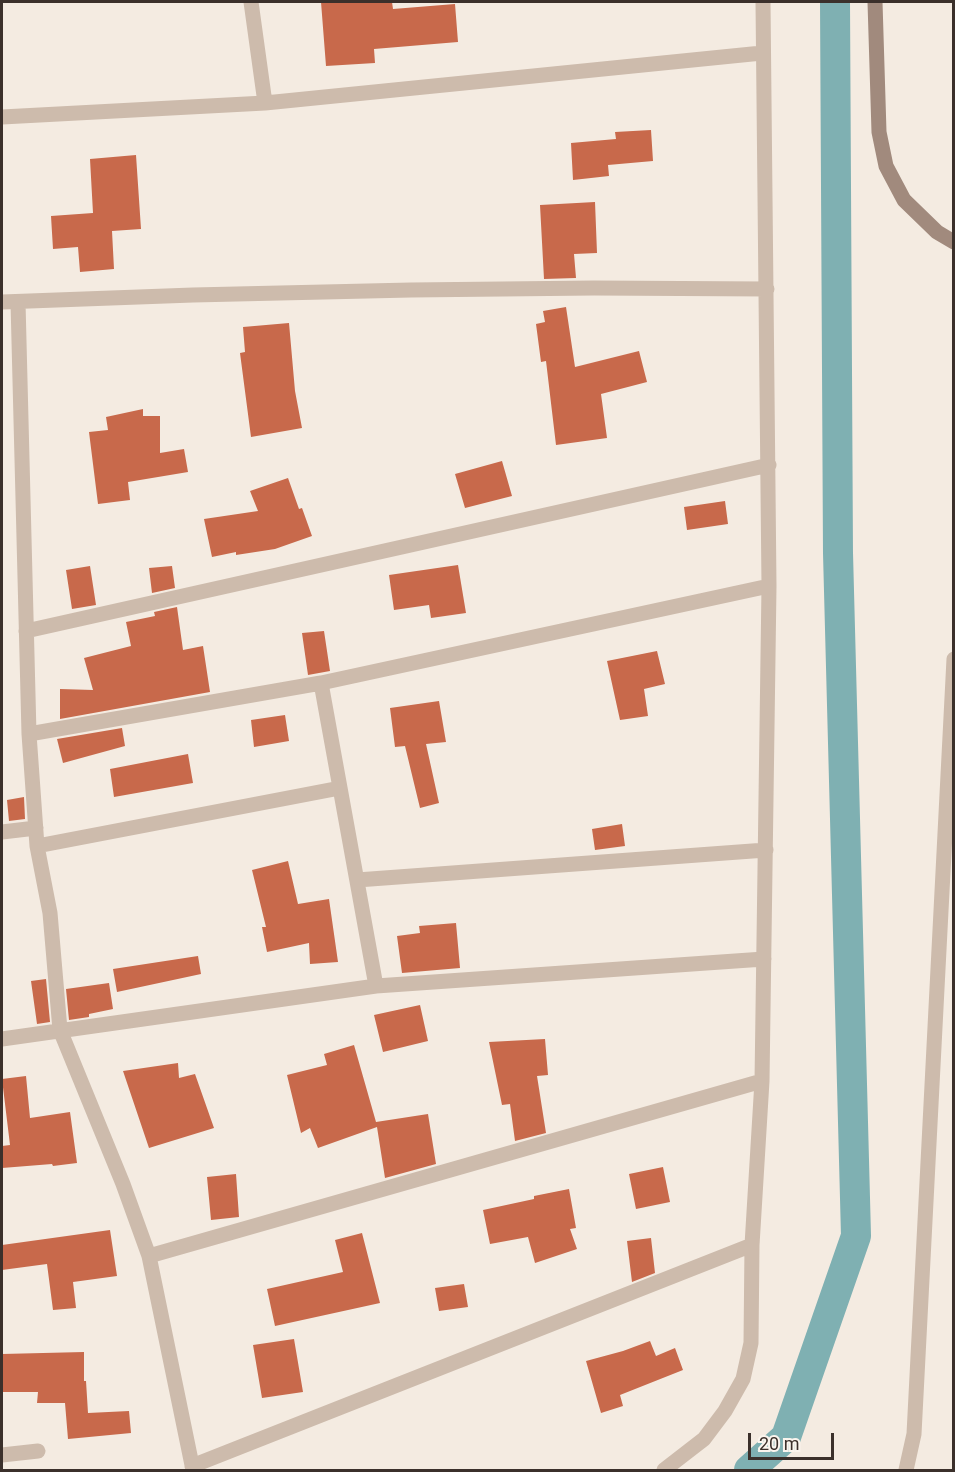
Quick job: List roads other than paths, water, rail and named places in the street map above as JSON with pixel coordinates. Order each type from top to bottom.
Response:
[{"type":"street","points":[[251,2],[265,103]]},
{"type":"street","points":[[664,1470],[704,1439],[725,1411],[743,1379],[751,1343],[752,1245],[762,1081],[769,586],[763,2]]},
{"type":"street","points":[[876,2],[879,132],[886,166],[904,200],[937,232],[954,242]]},
{"type":"street","points":[[2,117],[265,103],[762,53]]},
{"type":"street","points":[[2,302],[411,290],[594,288],[767,290]]},
{"type":"street","points":[[18,302],[28,734],[37,846],[50,913],[60,1030],[123,1184],[149,1256],[193,1468],[752,1245]]},
{"type":"street","points":[[26,631],[769,465]]},
{"type":"street","points":[[28,734],[321,682],[769,586]]},
{"type":"street","points":[[906,1470],[914,1434],[954,659]]},
{"type":"street","points":[[321,682],[376,986]]},
{"type":"street","points":[[37,846],[340,788]]},
{"type":"street","points":[[2,832],[36,828]]},
{"type":"street","points":[[357,880],[766,849]]},
{"type":"street","points":[[2,1039],[376,986],[764,959]]},
{"type":"street","points":[[149,1256],[762,1081]]},
{"type":"street","points":[[2,1455],[38,1451]]},
{"type":"waterway","points":[[749,1470],[786,1437],[856,1236],[838,553],[835,2]]}]
